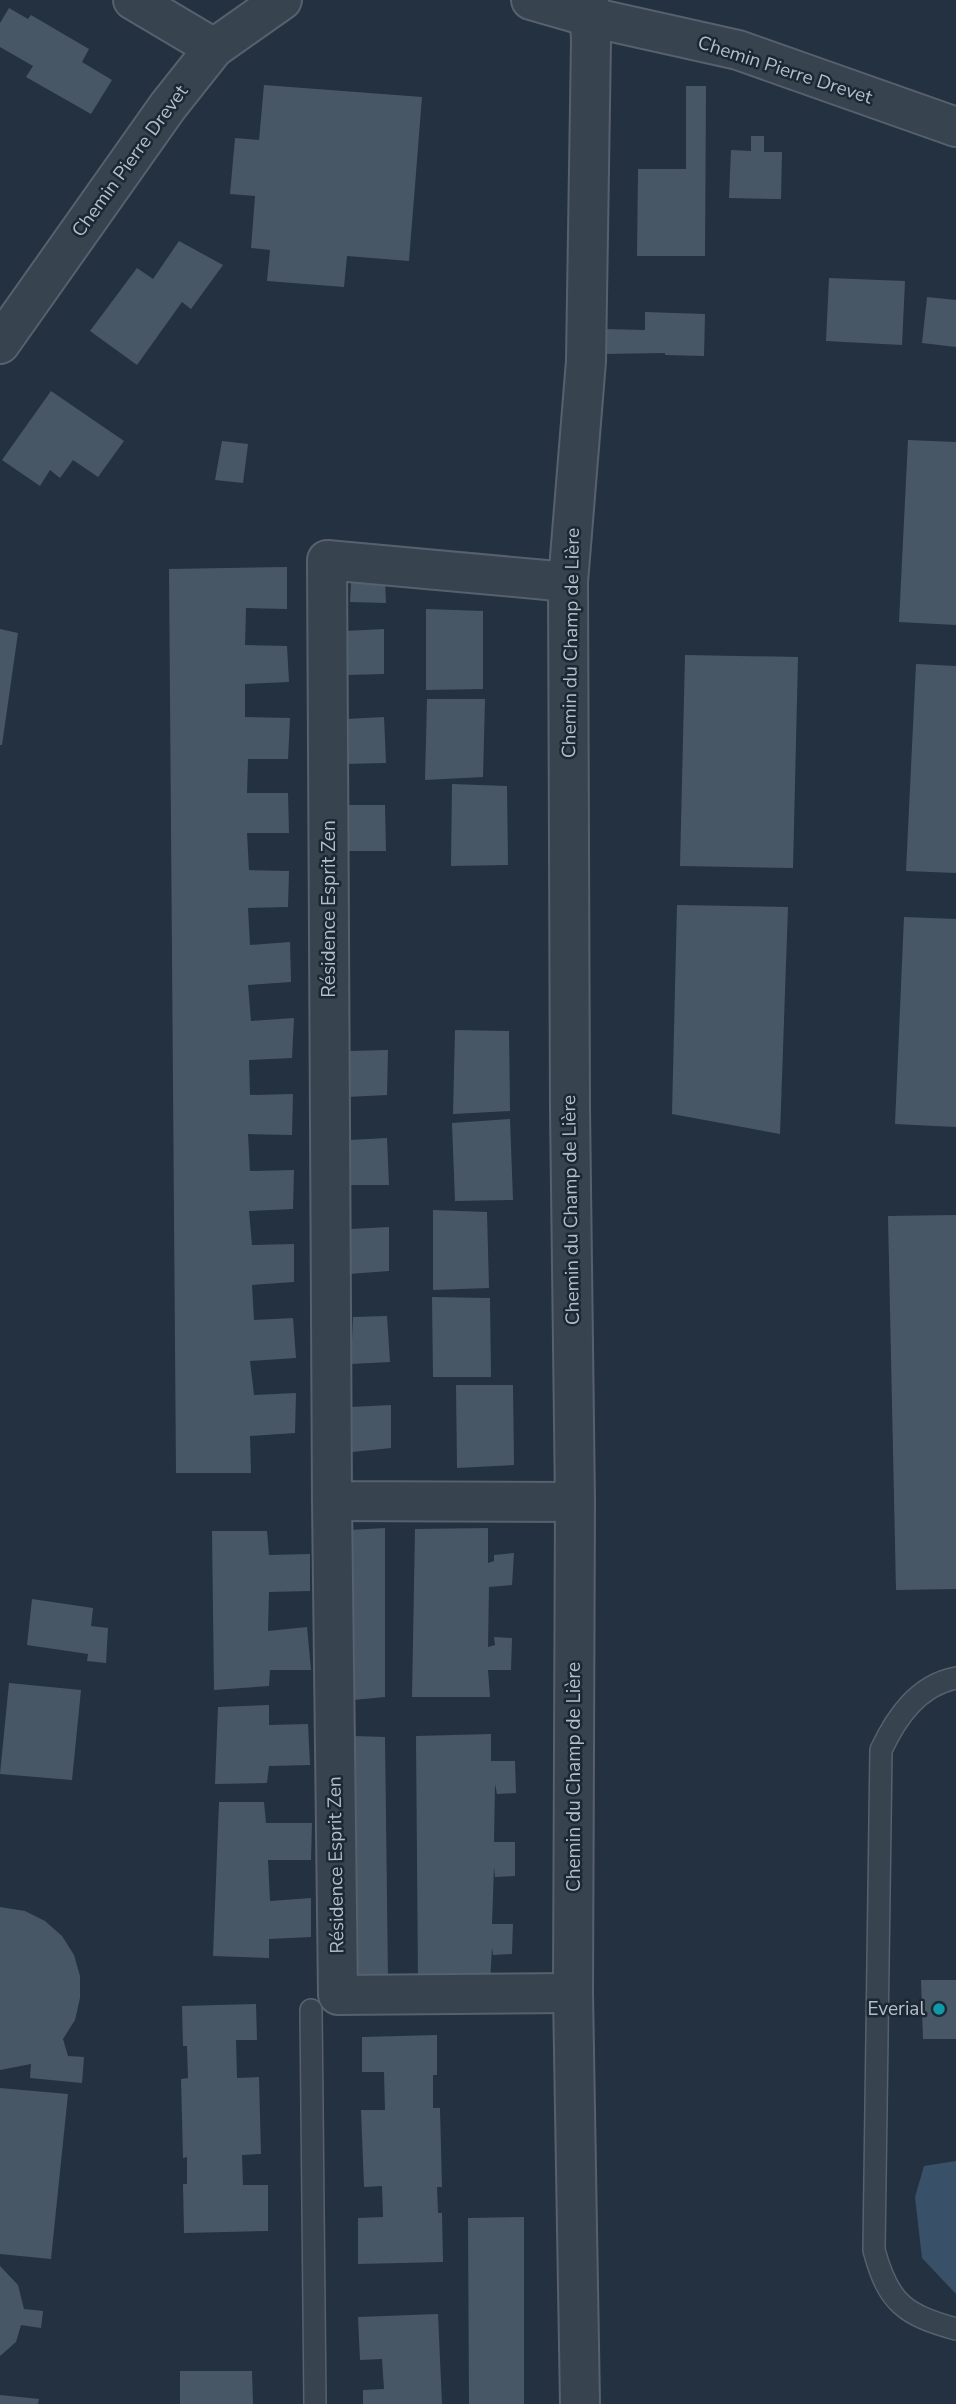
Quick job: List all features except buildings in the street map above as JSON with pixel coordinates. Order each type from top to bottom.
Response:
[{"type":"street","points":[[133,0],[214,48]]},
{"type":"street","name":"Chemin Pierre Drevet","points":[[0,344],[168,106],[214,48],[282,0]]},
{"type":"street","name":"Chemin Pierre Drevet","points":[[531,0],[590,9],[738,51],[956,127]]},
{"type":"street","name":"Chemin du Champ de Lière","points":[[580,2404],[573,1993],[575,1502],[568,582],[586,361],[590,9]]},
{"type":"street","name":"Résidence Esprit Zen","points":[[568,582],[327,560],[332,1501],[338,1995],[573,1993]]},
{"type":"street","points":[[332,1501],[575,1502]]},
{"type":"lane","points":[[956,1678],[917,1696],[894,1723],[881,1750],[874,2250],[880,2274],[896,2301],[924,2320],[956,2329]]},
{"type":"lane","points":[[311,2010],[315,2404]]},
{"type":"water","points":[[956,2161],[956,2294],[922,2258],[915,2197],[924,2166]]},
{"type":"place","name":"Everial","points":[[939,2009]]}]
